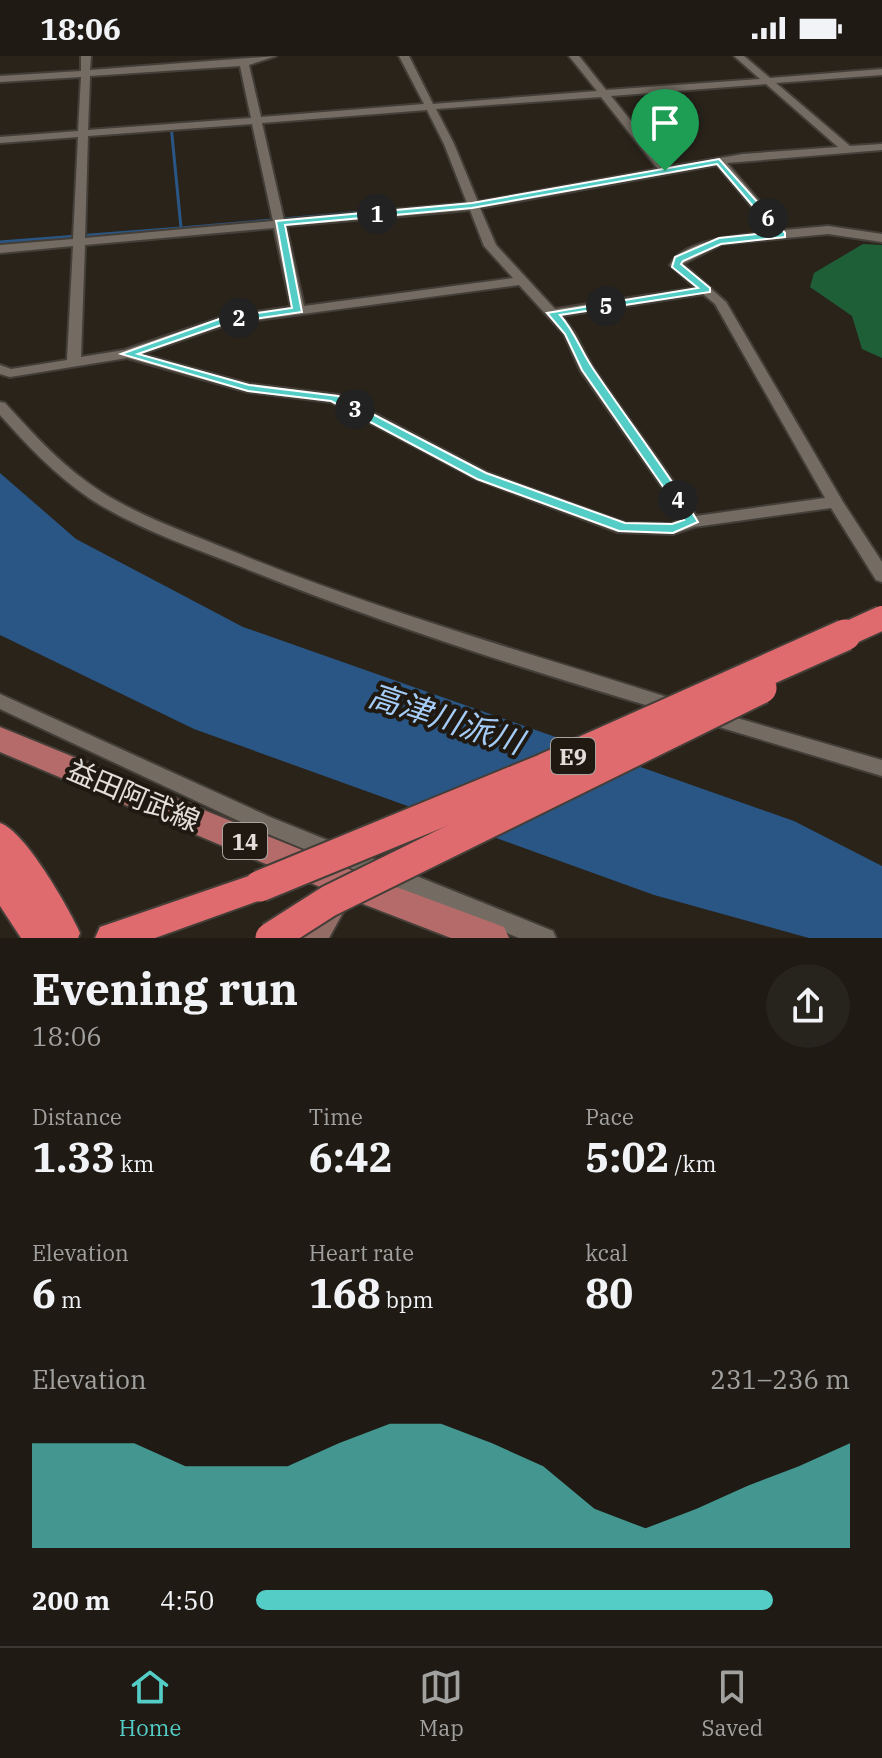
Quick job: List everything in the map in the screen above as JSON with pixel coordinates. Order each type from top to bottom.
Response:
[{"type":"highway","name":"E9","points":[[159,938],[882,618]]},
{"type":"highway","name":"E9","points":[[112,938],[263,892],[408,841],[882,630]]},
{"type":"highway","points":[[271,938],[329,901],[849,644]]},
{"type":"highway","points":[[0,836],[39,891],[51,935]]},
{"type":"highway","points":[[0,878],[51,935]]},
{"type":"main road","name":"益田阿武線","points":[[0,739],[472,934]]},
{"type":"main road","points":[[311,938],[344,882]]},
{"type":"street","points":[[74,362],[86,56]]},
{"type":"street","points":[[0,79],[244,63],[271,56]]},
{"type":"street","points":[[404,56],[449,144],[490,246],[570,333],[587,370],[670,487],[691,522]]},
{"type":"street","points":[[574,56],[665,171]]},
{"type":"street","points":[[739,56],[847,149]]},
{"type":"street","points":[[244,63],[298,310]]},
{"type":"street","points":[[0,140],[882,72]]},
{"type":"street","points":[[0,249],[472,206],[719,161],[882,147]]},
{"type":"street","points":[[719,161],[782,235]]},
{"type":"street","points":[[882,238],[828,230],[719,241],[679,259],[676,265],[720,302],[835,502],[882,576]]},
{"type":"street","points":[[0,369],[10,373],[127,354],[226,320],[521,281]]},
{"type":"street","points":[[553,313],[707,290]]},
{"type":"street","points":[[127,354],[248,388],[334,398],[482,476],[623,528],[673,529],[691,522],[835,502]]},
{"type":"street","points":[[0,406],[42,454],[97,495],[145,520],[272,574],[495,653],[882,768]]},
{"type":"street","points":[[0,701],[263,823],[545,938]]},
{"type":"green space","points":[[863,244],[882,245],[882,358],[862,349],[852,316],[810,287],[814,273]]},
{"type":"water","name":"高津川派川","points":[[0,473],[76,539],[243,627],[794,821],[882,866],[882,938],[809,938],[654,895],[194,729],[0,635]]},
{"type":"waterway","points":[[430,104],[565,94]]},
{"type":"waterway","points":[[171,125],[181,228]]},
{"type":"waterway","points":[[181,228],[374,211]]},
{"type":"waterway","points":[[0,242],[181,228]]},
{"type":"route","points":[[719,161],[782,235],[719,241],[679,259],[676,265],[682,272],[707,290],[685,296],[553,313],[570,333],[587,370],[612,402],[691,522],[673,529],[623,528],[482,476],[334,398],[248,388],[127,354],[226,320],[298,310],[280,223],[472,206],[665,171],[719,161]]}]
